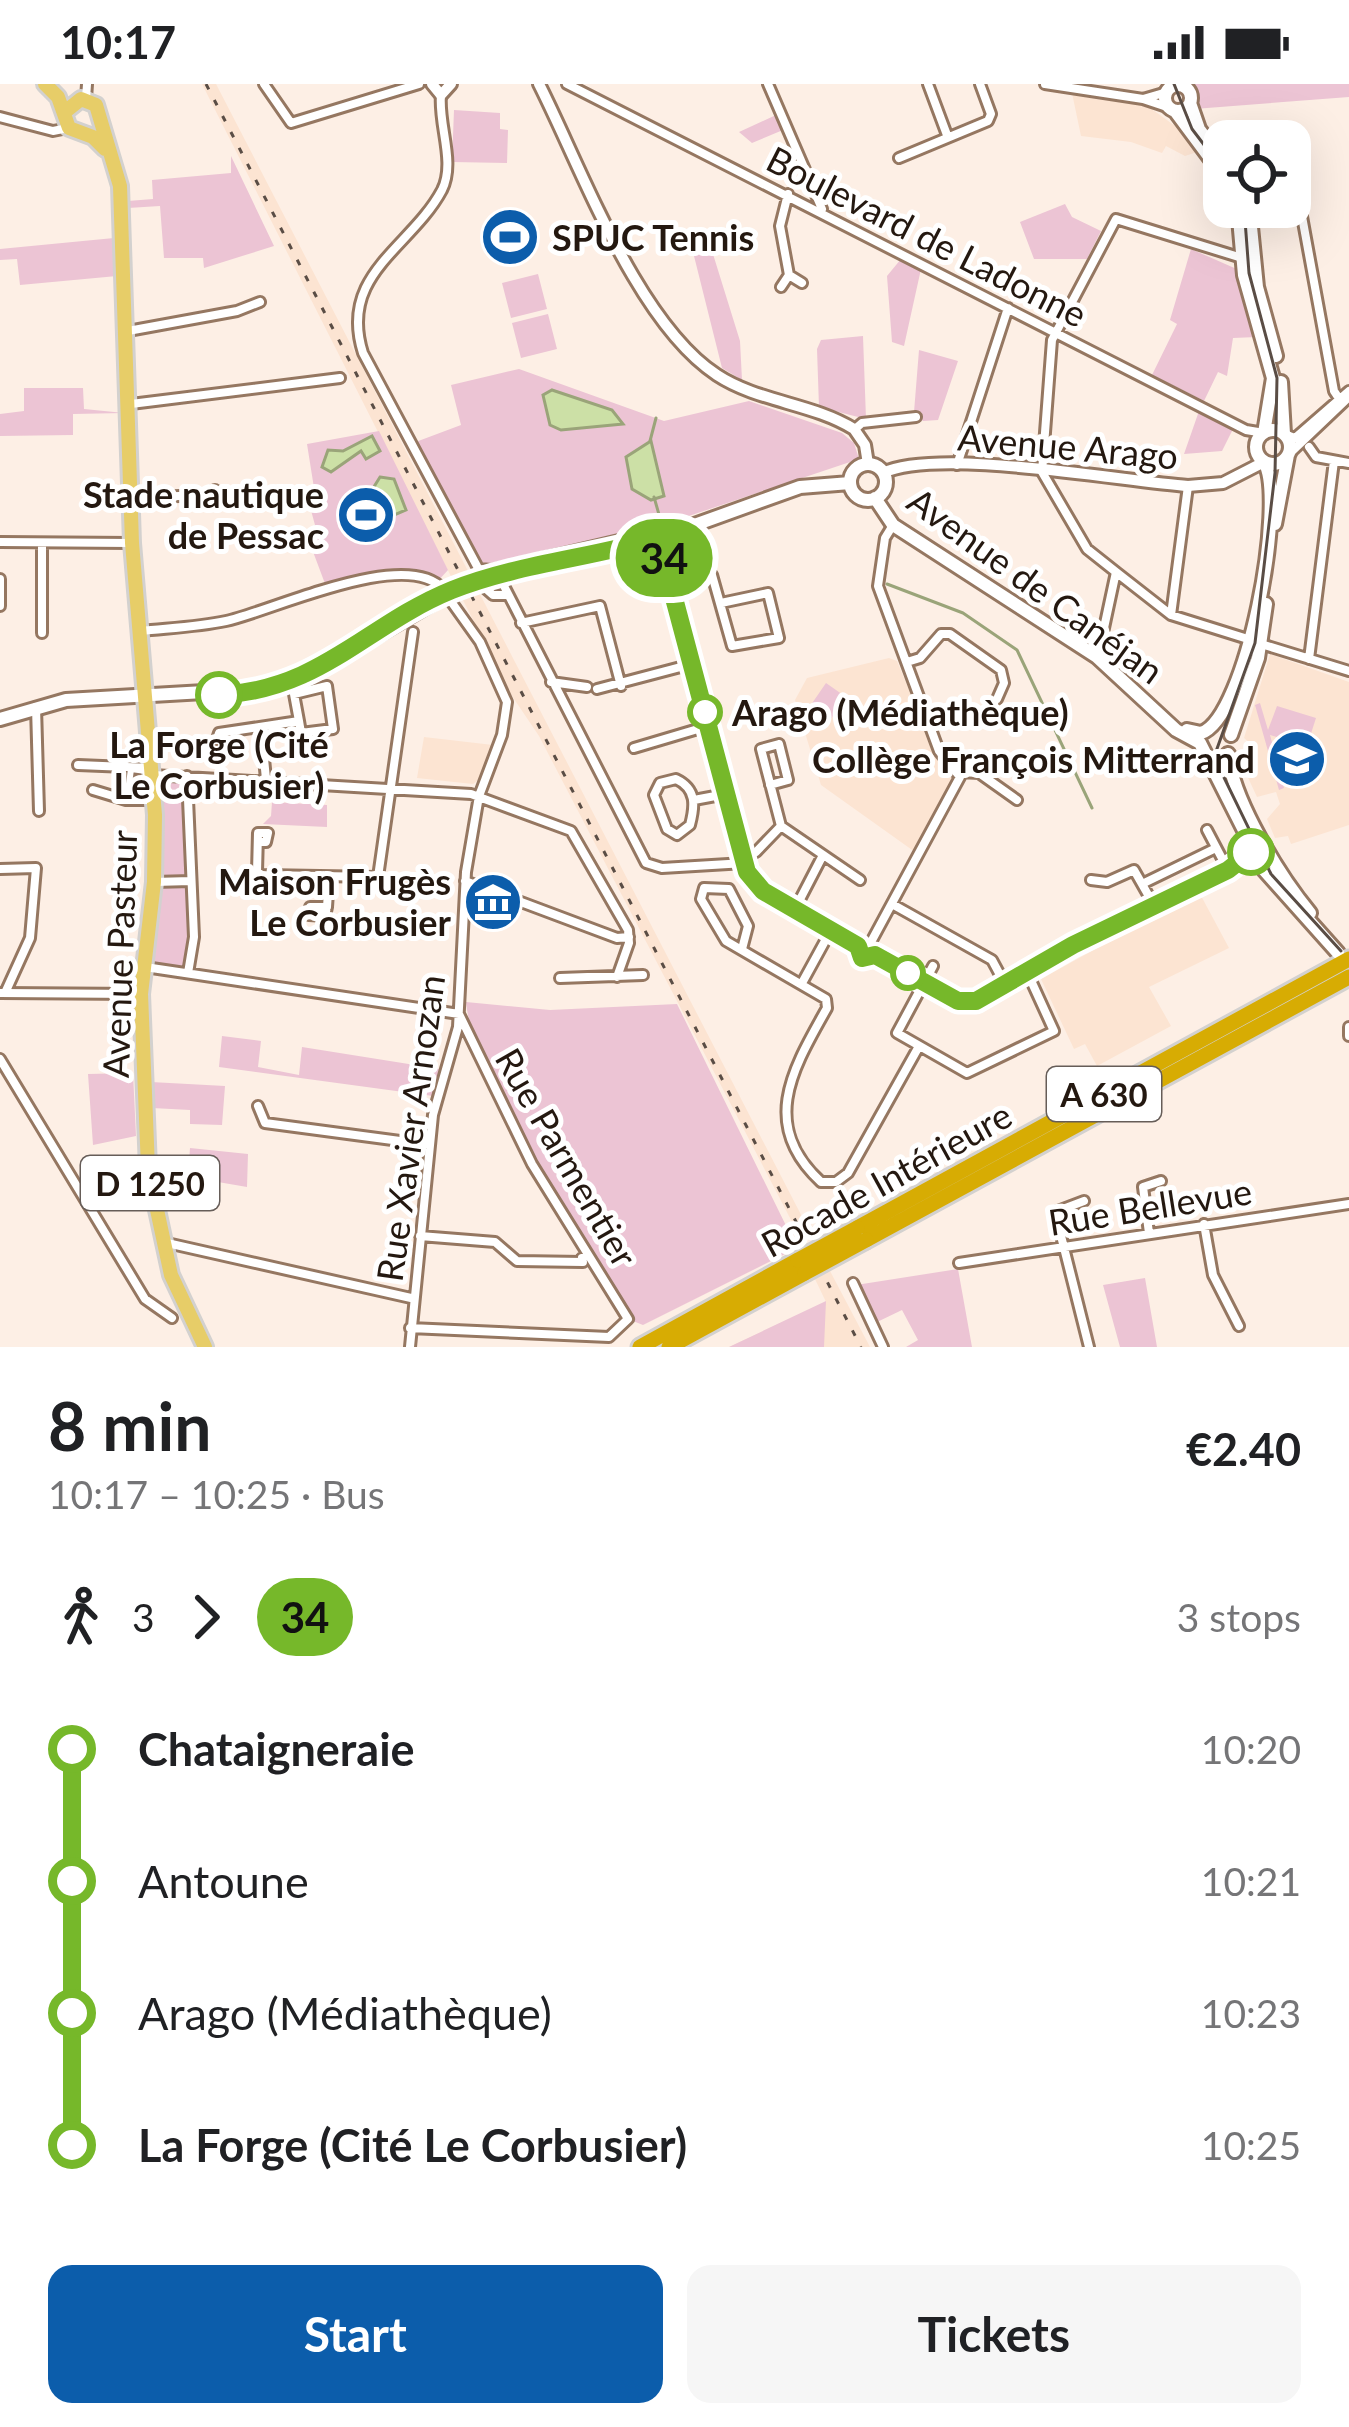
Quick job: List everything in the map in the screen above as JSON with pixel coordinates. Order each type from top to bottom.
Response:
[{"type":"highway","name":"Rocade Intérieure","points":[[640,1347],[861,1234],[1343,954]]},
{"type":"highway","name":"A 630","points":[[861,1234],[1349,977]]},
{"type":"highway","name":"A 630","points":[[669,1347],[801,1266]]},
{"type":"main road","points":[[45,84],[74,99],[68,128],[94,129]]},
{"type":"main road","points":[[1203,134],[1190,92],[1173,86],[1172,110],[1203,150]]},
{"type":"main road","name":"Avenue Pasteur","points":[[74,99],[99,110],[94,129],[116,168],[128,331],[132,543],[149,698],[154,800],[154,882],[141,994],[147,1160],[161,1244],[205,1347]]},
{"type":"main road","points":[[1172,110],[1190,103]]},
{"type":"main road","points":[[1228,754],[1217,758],[1205,751],[1203,742],[1256,642],[1268,524],[1269,472],[1260,455],[1273,378],[1242,258],[1240,228]]},
{"type":"main road","points":[[1251,228],[1257,287],[1280,369],[1288,455],[1281,473],[1256,642],[1228,754],[1232,774],[1268,849],[1343,954]]},
{"type":"main road","points":[[1264,433],[1284,434]]},
{"type":"main road","points":[[1260,455],[1275,464],[1288,455]]},
{"type":"main road","points":[[868,464],[883,473],[884,487],[875,498],[859,497],[850,483],[853,472],[868,464]]},
{"type":"main road","points":[[0,718],[74,700],[245,694],[287,684],[451,591],[658,538],[800,487],[850,483]]},
{"type":"main road","name":"Avenue de Canéjan","points":[[875,498],[892,525],[1097,657],[1205,751],[1256,856],[1343,954]]},
{"type":"main road","name":"Avenue de Canéjan","points":[[1166,718],[1191,732],[1224,729],[1231,735]]},
{"type":"street","points":[[264,84],[291,123],[451,84]]},
{"type":"street","name":"Boulevard de Ladonne","points":[[567,84],[1252,433],[1264,433]]},
{"type":"street","points":[[768,84],[823,211]]},
{"type":"street","points":[[928,84],[947,135]]},
{"type":"street","points":[[899,158],[935,147],[938,138],[991,117],[980,84]]},
{"type":"street","points":[[1045,84],[1143,99],[1172,110]]},
{"type":"street","points":[[543,85],[594,203],[689,351],[734,385],[854,429],[865,445],[868,464]]},
{"type":"street","points":[[1143,99],[1173,86]]},
{"type":"street","points":[[429,87],[443,188],[375,267],[361,297],[358,326],[363,352],[485,587],[493,595],[506,591],[646,863],[662,868],[744,861],[781,826]]},
{"type":"street","points":[[0,118],[52,131],[68,128]]},
{"type":"street","points":[[798,199],[807,173]]},
{"type":"street","points":[[788,194],[780,226],[790,275],[802,283]]},
{"type":"street","points":[[1242,258],[1116,219],[1055,332],[1042,472],[1087,549],[1171,615],[1349,670]]},
{"type":"street","points":[[1284,434],[1295,438],[1305,432],[1345,397],[1306,228]]},
{"type":"street","points":[[781,286],[790,275]]},
{"type":"street","points":[[128,331],[260,302]]},
{"type":"street","points":[[957,466],[1009,308]]},
{"type":"street","points":[[131,404],[340,378]]},
{"type":"street","points":[[854,429],[862,423],[916,417]]},
{"type":"street","points":[[1305,432],[1304,445],[1316,458],[1349,463]]},
{"type":"street","points":[[1288,455],[1304,445]]},
{"type":"street","name":"Avenue Arago","points":[[883,473],[905,466],[957,466],[1188,486],[1223,483],[1260,455]]},
{"type":"street","points":[[1309,659],[1334,461]]},
{"type":"street","points":[[1171,615],[1188,486]]},
{"type":"street","points":[[131,498],[203,495],[214,490]]},
{"type":"street","points":[[892,525],[885,538],[878,586],[939,751],[960,772],[979,772],[1017,800]]},
{"type":"street","points":[[478,572],[644,534],[658,538],[744,861],[758,887],[858,946],[862,958],[875,955],[965,1002],[1006,986],[1073,945],[1268,849]]},
{"type":"street","points":[[0,542],[132,543]]},
{"type":"street","points":[[42,543],[42,633]]},
{"type":"street","points":[[1097,657],[1116,572]]},
{"type":"street","points":[[671,586],[712,575],[732,646],[778,638],[769,592],[722,603]]},
{"type":"street","name":"Rue Xavier Arnozan","points":[[141,631],[226,621],[352,582],[390,577],[440,585],[480,642],[507,702],[502,735],[478,796],[465,881],[459,1014],[430,1144],[411,1298],[410,1347]]},
{"type":"street","points":[[0,579],[0,606]]},
{"type":"street","points":[[521,623],[600,605],[621,686]]},
{"type":"street","points":[[258,842],[257,872],[379,878],[388,786],[413,632]]},
{"type":"street","points":[[907,662],[920,658],[940,634],[950,634],[1001,670],[997,699]]},
{"type":"street","points":[[551,682],[592,688],[621,686],[692,664]]},
{"type":"street","points":[[327,686],[333,728],[301,733],[298,721],[294,694],[327,686]]},
{"type":"street","points":[[36,707],[39,811]]},
{"type":"street","points":[[218,740],[219,733],[298,721]]},
{"type":"street","points":[[634,748],[708,726]]},
{"type":"street","points":[[261,728],[266,779]]},
{"type":"street","points":[[770,785],[788,780],[779,744],[761,749],[770,785],[781,826],[860,880]]},
{"type":"street","points":[[78,765],[478,796],[577,836],[628,937],[616,977]]},
{"type":"street","points":[[131,770],[145,770],[148,796],[127,799],[131,770]]},
{"type":"street","points":[[858,946],[871,942],[960,772]]},
{"type":"street","points":[[187,776],[194,937],[188,973]]},
{"type":"street","points":[[676,779],[688,786],[694,800],[688,829],[672,835],[656,788],[676,779]]},
{"type":"street","points":[[93,790],[126,800],[154,800]]},
{"type":"street","points":[[694,800],[726,794]]},
{"type":"street","points":[[1207,830],[1228,870]]},
{"type":"street","points":[[1142,884],[1216,848]]},
{"type":"street","points":[[795,909],[823,856]]},
{"type":"street","points":[[0,868],[36,868],[30,938],[3,993],[141,994]]},
{"type":"street","points":[[1091,880],[1107,882],[1132,870],[1154,907]]},
{"type":"street","points":[[327,907],[329,877]]},
{"type":"street","points":[[154,882],[191,881]]},
{"type":"street","points":[[465,881],[617,938],[628,937]]},
{"type":"street","points":[[742,949],[748,926],[729,889],[704,888],[701,898],[722,938],[823,994],[827,1008],[787,1079],[788,1124],[821,1183],[836,1182],[848,1173],[918,1048]]},
{"type":"street","points":[[892,904],[992,960],[1006,986]]},
{"type":"street","points":[[802,982],[831,930]]},
{"type":"street","points":[[871,942],[875,955]]},
{"type":"street","points":[[934,966],[897,1030],[900,1038],[971,1073],[1053,1033],[1054,1025],[1028,974]]},
{"type":"street","points":[[143,967],[459,1014]]},
{"type":"street","points":[[560,978],[643,975]]},
{"type":"street","name":"Rue Parmentier","points":[[410,1328],[609,1337],[626,1327],[620,1300],[532,1164],[459,1014]]},
{"type":"street","points":[[0,1059],[146,1299],[172,1318]]},
{"type":"street","points":[[257,1106],[265,1124],[430,1144]]},
{"type":"street","points":[[1149,1233],[1143,1187],[1161,1181]]},
{"type":"street","points":[[1084,1201],[1055,1212],[1089,1347]]},
{"type":"street","name":"Rue Bellevue","points":[[959,1263],[1349,1204]]},
{"type":"street","points":[[1204,1224],[1214,1275],[1239,1326]]},
{"type":"street","points":[[420,1236],[495,1242],[518,1261],[555,1264],[583,1262],[582,1258]]},
{"type":"street","points":[[161,1244],[411,1298]]},
{"type":"street","points":[[853,1283],[883,1347]]},
{"type":"shaded area","points":[[202,84],[216,84],[812,1236],[802,1241],[539,736],[510,693]]},
{"type":"shaded area","points":[[1189,84],[1349,84],[1349,97],[1194,109]]},
{"type":"shaded area","points":[[1072,93],[1146,105],[1178,128],[1197,152],[1185,156],[1166,146],[1162,153],[1131,142],[1081,136]]},
{"type":"shaded area","points":[[454,110],[500,113],[500,129],[508,130],[507,163],[452,162]]},
{"type":"shaded area","points":[[776,115],[783,130],[752,143],[739,132]]},
{"type":"shaded area","points":[[231,156],[274,246],[204,268],[203,258],[164,258],[160,206],[128,208],[128,201],[153,199],[152,180],[231,173]]},
{"type":"shaded area","points":[[1065,204],[1072,217],[1101,231],[1087,259],[1034,259],[1020,222]]},
{"type":"shaded area","points":[[114,238],[117,276],[20,285],[17,259],[0,260],[0,249]]},
{"type":"shaded area","points":[[708,238],[740,341],[742,380],[722,368],[691,244]]},
{"type":"shaded area","points":[[1191,249],[1239,270],[1257,337],[1233,338],[1227,376],[1218,372],[1204,401],[1152,375],[1177,324],[1170,320]]},
{"type":"shaded area","points":[[901,259],[921,269],[904,346],[892,342],[887,276]]},
{"type":"shaded area","points":[[538,274],[547,309],[511,318],[502,283]]},
{"type":"shaded area","points":[[548,314],[557,349],[521,358],[512,323]]},
{"type":"shaded area","points":[[863,336],[866,419],[819,407],[817,349],[821,340]]},
{"type":"shaded area","points":[[919,350],[958,361],[938,420],[923,421],[914,412]]},
{"type":"shaded area","points":[[519,369],[664,421],[749,401],[842,433],[854,443],[859,459],[644,531],[484,566],[413,443],[461,425],[451,385]]},
{"type":"shaded area","points":[[24,388],[83,388],[84,409],[124,413],[73,414],[73,435],[0,436],[0,414],[24,411]]},
{"type":"shaded area","points":[[552,390],[612,410],[623,424],[561,430],[550,425],[543,395]]},
{"type":"shaded area","points":[[1199,411],[1233,429],[1222,451],[1184,454]]},
{"type":"shaded area","name":"Stade nautique de Pessac","points":[[379,431],[448,570],[437,582],[390,577],[327,589],[306,533],[315,525],[309,503],[299,504],[297,493],[314,488],[307,444]]},
{"type":"shaded area","points":[[372,436],[380,451],[366,459],[361,451],[331,472],[322,467],[328,450],[343,451]]},
{"type":"shaded area","points":[[651,441],[664,496],[651,500],[632,489],[626,457]]},
{"type":"shaded area","points":[[380,477],[394,479],[406,510],[392,516],[372,490]]},
{"type":"shaded area","name":"Collège François Mitterrand","points":[[1270,654],[1349,682],[1349,825],[1291,844],[1288,836],[1275,838],[1267,819],[1280,804],[1276,792],[1257,797],[1244,769],[1251,744],[1244,738]]},
{"type":"shaded area","points":[[889,658],[897,661],[938,759],[955,773],[915,852],[821,785],[795,700],[807,678]]},
{"type":"shaded area","points":[[826,683],[846,697],[826,726],[806,712]]},
{"type":"shaded area","points":[[1260,703],[1268,730],[1277,706],[1316,718],[1307,746],[1270,735],[1284,788],[1279,790],[1255,705]]},
{"type":"shaded area","points":[[424,737],[493,745],[480,779],[473,784],[417,778]]},
{"type":"shaded area","points":[[182,780],[188,872],[183,879],[162,879],[159,781]]},
{"type":"shaded area","points":[[272,802],[327,805],[327,827],[263,824],[271,816]]},
{"type":"shaded area","points":[[163,884],[188,888],[190,936],[184,967],[150,962]]},
{"type":"shaded area","points":[[1199,892],[1229,948],[1149,987],[1171,1026],[1097,1066],[1085,1044],[1074,1049],[1041,979]]},
{"type":"shaded area","points":[[466,1002],[550,1010],[677,1004],[797,1248],[643,1325],[628,1319],[624,1302],[507,1113],[487,1072]]},
{"type":"shaded area","points":[[222,1036],[261,1041],[258,1067],[299,1075],[302,1047],[440,1069],[433,1096],[219,1067]]},
{"type":"shaded area","points":[[133,1073],[136,1136],[93,1145],[88,1074]]},
{"type":"shaded area","points":[[151,1082],[225,1086],[222,1125],[190,1124],[190,1110],[152,1108]]},
{"type":"shaded area","points":[[190,1148],[248,1154],[247,1187],[189,1177],[188,1165],[157,1170],[189,1162]]},
{"type":"shaded area","points":[[958,1269],[972,1347],[906,1347],[918,1340],[902,1310],[875,1323],[856,1285]]},
{"type":"shaded area","points":[[830,1271],[870,1347],[729,1347],[826,1302],[815,1279]]},
{"type":"shaded area","points":[[1145,1278],[1157,1347],[1120,1347],[1103,1285]]},
{"type":"shaded area","points":[[826,1301],[824,1347],[729,1347]]},
{"type":"waterway","points":[[650,441],[656,418]]},
{"type":"waterway","points":[[654,497],[662,525]]},
{"type":"waterway","points":[[887,584],[963,613],[1017,650],[1092,808]]},
{"type":"tram line","points":[[1174,84],[1203,143]]},
{"type":"tram line","points":[[1246,228],[1249,273],[1277,378],[1275,473],[1255,643],[1214,757],[1271,874],[1341,951]]},
{"type":"railway","points":[[206,84],[861,1347]]},
{"type":"bus line","name":"34","points":[[219,695],[261,691],[311,674],[458,588],[658,538],[747,872],[763,891],[858,946],[862,958],[875,955],[958,1001],[981,1000],[1073,945],[1228,870],[1251,852]]},
{"type":"place","name":"SPUC Tennis","points":[[510,237]]},
{"type":"place","name":"Stade nautique de Pessac","points":[[366,515]]},
{"type":"place","name":"La Forge (Cité Le Corbusier)","points":[[219,695]]},
{"type":"place","name":"Arago (Médiathèque)","points":[[705,712]]},
{"type":"place","name":"Collège François Mitterrand","points":[[1297,759]]},
{"type":"place","name":"Maison Frugès Le Corbusier","points":[[493,902]]}]
